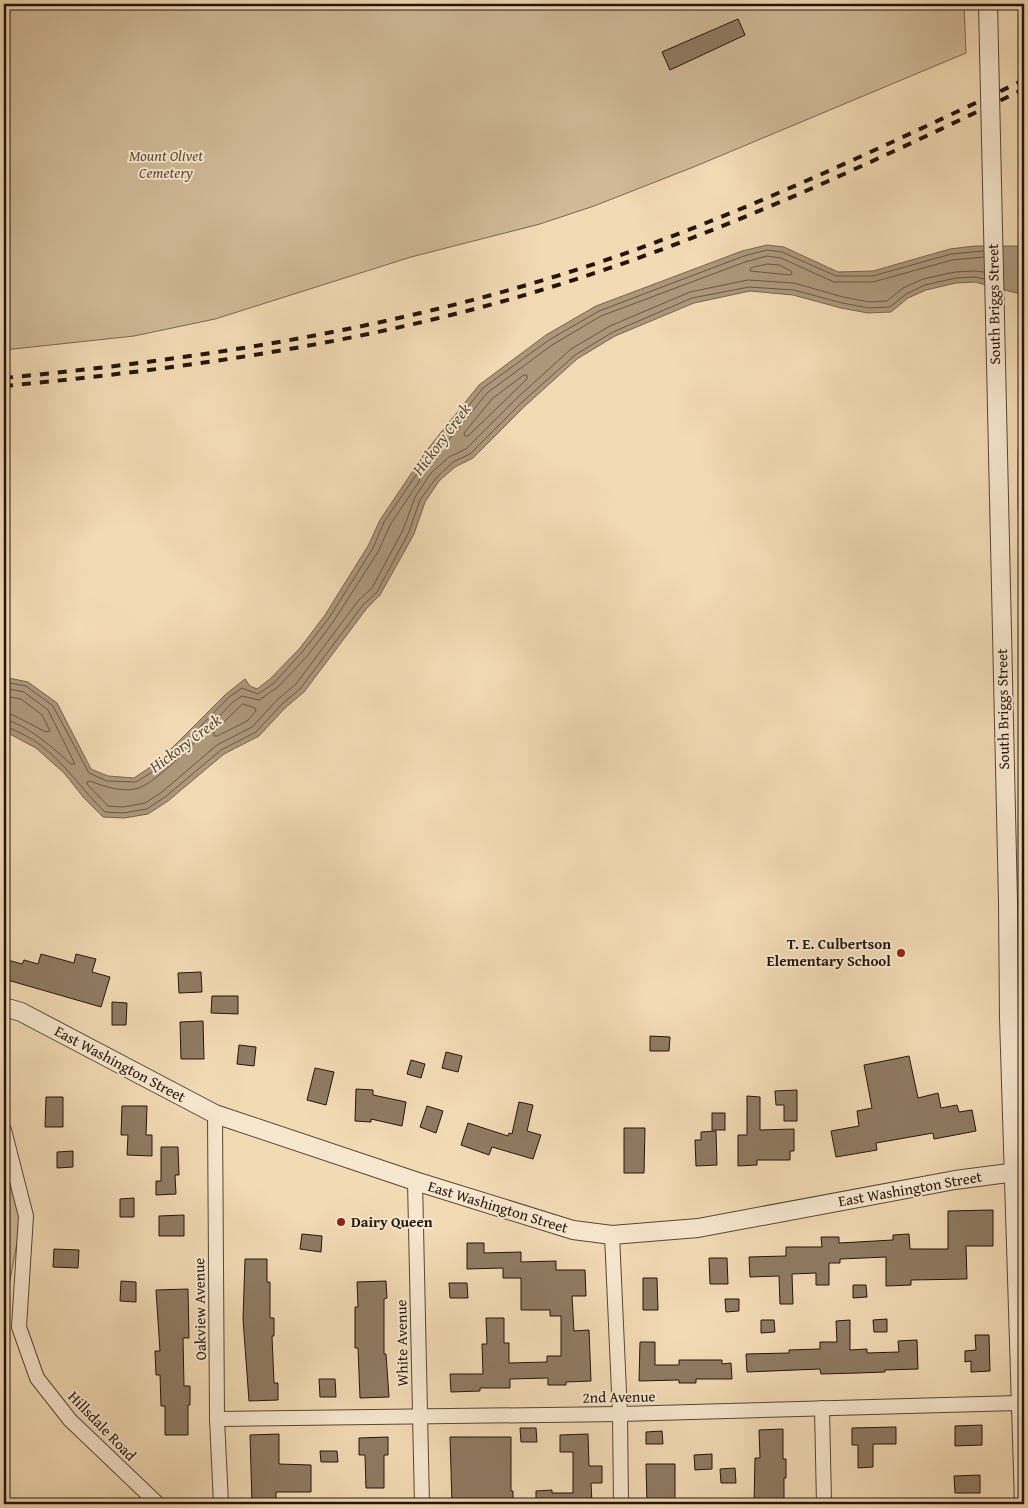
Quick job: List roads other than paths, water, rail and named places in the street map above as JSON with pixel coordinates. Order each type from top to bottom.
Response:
[{"type":"street","name":"South Briggs Street","points":[[988,4],[1009,1018],[1019,1171],[1024,1504]]},
{"type":"street","name":"East Washington Street","points":[[4,1007],[21,1012],[215,1114],[415,1181],[573,1230],[612,1235],[698,1228],[955,1180],[1019,1171]]},
{"type":"street","name":"Oakview Avenue","points":[[215,1114],[218,1419],[222,1504]]},
{"type":"street","name":"Hillsdale Road","points":[[4,1130],[26,1216],[19,1327],[37,1378],[70,1420],[158,1504]]},
{"type":"street","name":"White Avenue","points":[[415,1181],[422,1504]]},
{"type":"street","points":[[612,1235],[622,1504]]},
{"type":"street","name":"2nd Avenue","points":[[218,1419],[620,1414],[1021,1403]]},
{"type":"street","points":[[822,1408],[824,1504]]},
{"type":"water","name":"Hickory Creek","points":[[767,245],[784,247],[838,272],[873,271],[950,249],[974,246],[1022,246],[1024,247],[1024,295],[975,282],[956,283],[926,290],[908,298],[891,312],[868,313],[793,295],[750,291],[694,303],[615,336],[577,359],[525,406],[473,458],[455,467],[439,481],[425,502],[414,534],[380,595],[367,608],[304,692],[285,708],[259,736],[224,754],[168,801],[148,814],[124,818],[103,817],[84,798],[64,773],[36,748],[4,731],[4,677],[28,682],[57,703],[91,769],[108,776],[134,778],[158,762],[226,694],[245,679],[250,686],[257,689],[270,679],[300,648],[325,615],[368,546],[380,520],[427,450],[479,385],[546,335],[596,306],[742,251]]},
{"type":"water","points":[[1024,415],[1024,519],[1018,510],[1018,453],[1021,418]]},
{"type":"railway","points":[[4,378],[150,362],[294,339],[437,309],[508,290],[579,269],[693,228],[860,157],[1024,80]]},
{"type":"railway","points":[[4,386],[146,370],[287,350],[426,321],[564,283],[682,242],[797,195],[1024,89]]},
{"type":"place","name":"T. E. Culbertson Elementary School","points":[[901,953]]},
{"type":"place","name":"Dairy Queen","points":[[341,1222]]},
{"type":"park label","name":"Mount Olivet Cemetery","points":[[166,164]]}]
